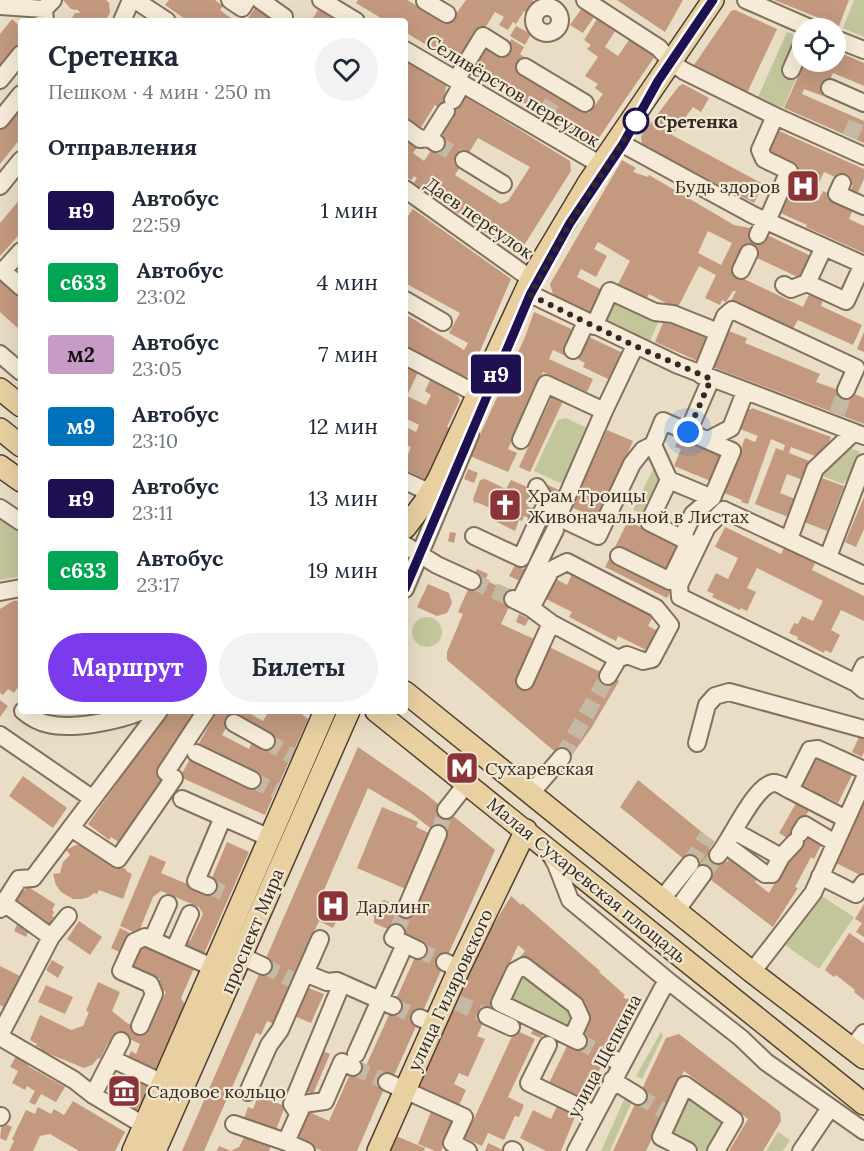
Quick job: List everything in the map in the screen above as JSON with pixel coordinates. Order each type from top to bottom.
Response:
[{"type":"main road","points":[[408,524],[431,493],[528,288],[601,165],[620,142],[713,0]]},
{"type":"main road","points":[[0,389],[18,404]]},
{"type":"main road","points":[[0,429],[18,444]]},
{"type":"main road","points":[[0,466],[18,479]]},
{"type":"main road","name":"Малая Сухаревская площадь","points":[[408,695],[752,972],[862,1045]]},
{"type":"main road","name":"проспект Мира","points":[[155,1151],[348,714]]},
{"type":"main road","name":"Малая Сухаревская площадь","points":[[383,714],[681,958],[769,1026]]},
{"type":"main road","name":"проспект Мира","points":[[133,1151],[212,967],[236,898],[270,837],[282,794],[318,721]]},
{"type":"main road","name":"улица Гиляровского","points":[[378,1151],[396,1086],[427,1021],[451,1000],[452,965],[525,830]]},
{"type":"main road","points":[[769,1026],[864,1089]]},
{"type":"main road","points":[[769,1026],[864,1104]]},
{"type":"street","points":[[124,18],[133,0],[162,18]]},
{"type":"street","points":[[230,0],[242,8],[248,0]]},
{"type":"street","points":[[260,0],[284,18]]},
{"type":"street","points":[[321,0],[351,18]]},
{"type":"street","points":[[424,0],[447,14]]},
{"type":"street","points":[[585,0],[658,48],[671,62],[684,71],[775,116],[847,142],[864,156]]},
{"type":"street","points":[[746,0],[792,20]]},
{"type":"street","points":[[0,6],[48,10]]},
{"type":"street","points":[[408,130],[420,139],[433,140],[483,36],[502,48]]},
{"type":"street","points":[[846,43],[864,50]]},
{"type":"street","name":"Селивёрстов переулок","points":[[408,52],[459,82],[540,122],[601,165]]},
{"type":"street","points":[[0,80],[18,62]]},
{"type":"street","points":[[525,67],[558,91],[585,103]]},
{"type":"street","points":[[830,88],[862,108]]},
{"type":"street","points":[[0,120],[18,98]]},
{"type":"street","points":[[763,226],[789,171],[764,159],[760,150],[775,116]]},
{"type":"street","points":[[408,582],[528,288],[620,142],[723,200],[763,226],[824,247],[863,265],[846,301],[807,283]]},
{"type":"street","points":[[464,160],[503,184]]},
{"type":"street","points":[[0,186],[18,164]]},
{"type":"street","points":[[842,183],[837,194],[864,206]]},
{"type":"street","name":"Даев переулок","points":[[408,193],[528,288],[590,324],[706,377],[745,392],[835,419],[859,434]]},
{"type":"street","points":[[784,285],[791,289],[807,283],[824,247]]},
{"type":"street","points":[[741,270],[749,253]]},
{"type":"street","points":[[18,254],[3,271],[18,284]]},
{"type":"street","points":[[573,350],[610,291],[655,312],[673,314],[718,332]]},
{"type":"street","points":[[408,302],[442,322]]},
{"type":"street","points":[[688,432],[718,332],[725,316],[732,310],[856,368],[846,390]]},
{"type":"street","points":[[521,603],[552,519],[635,346]]},
{"type":"street","points":[[0,354],[18,369]]},
{"type":"street","points":[[408,358],[477,394]]},
{"type":"street","points":[[521,440],[546,384],[604,411]]},
{"type":"street","points":[[708,440],[731,428],[745,392]]},
{"type":"street","points":[[552,519],[598,536],[632,464],[643,450],[653,445],[663,421],[732,451],[712,498],[693,514],[682,538]]},
{"type":"street","points":[[789,539],[815,469],[859,434]]},
{"type":"street","points":[[653,445],[669,480],[712,498]]},
{"type":"street","points":[[828,557],[864,463]]},
{"type":"street","points":[[619,556],[670,581],[689,542],[648,522],[669,480]]},
{"type":"street","points":[[408,482],[431,493]]},
{"type":"street","points":[[537,487],[547,503],[552,519]]},
{"type":"street","points":[[0,508],[18,520]]},
{"type":"street","points":[[864,575],[724,510],[706,527],[679,585],[680,597],[860,686],[864,666]]},
{"type":"street","points":[[474,536],[521,558],[552,519]]},
{"type":"street","points":[[408,546],[437,565],[472,581]]},
{"type":"street","points":[[521,603],[551,570],[567,562],[656,608],[670,625],[652,659],[643,661],[627,655],[618,658],[608,676]]},
{"type":"street","points":[[0,592],[18,589]]},
{"type":"street","points":[[521,603],[551,623],[618,658]]},
{"type":"street","points":[[525,681],[551,623]]},
{"type":"street","points":[[698,743],[707,705],[715,696],[729,692],[864,729]]},
{"type":"street","points":[[28,714],[47,724],[72,726],[105,722],[132,714]]},
{"type":"street","points":[[51,937],[2,906],[19,879],[33,878],[157,714]]},
{"type":"street","points":[[71,828],[118,859],[174,778],[166,772],[204,714]]},
{"type":"street","points":[[234,723],[266,741]]},
{"type":"street","points":[[0,735],[93,799]]},
{"type":"street","points":[[790,790],[810,750],[818,749],[864,770]]},
{"type":"street","points":[[195,753],[252,780]]},
{"type":"street","points":[[531,794],[562,757]]},
{"type":"street","points":[[752,972],[813,893],[864,780]]},
{"type":"street","points":[[446,810],[467,783]]},
{"type":"street","points":[[835,843],[805,825],[781,857],[772,874],[765,874],[726,844],[748,806],[770,784],[776,783],[846,819]]},
{"type":"street","points":[[182,799],[270,837]]},
{"type":"street","points":[[208,886],[196,881],[223,817]]},
{"type":"street","points":[[406,909],[438,834]]},
{"type":"street","points":[[544,846],[555,864],[570,900],[741,1038],[766,1062],[864,1131]]},
{"type":"street","points":[[669,905],[697,869]]},
{"type":"street","points":[[820,876],[856,894],[864,883]]},
{"type":"street","points":[[152,940],[168,904]]},
{"type":"street","points":[[174,950],[190,914]]},
{"type":"street","points":[[68,916],[51,937],[0,1036],[145,1126]]},
{"type":"street","points":[[286,1142],[303,1104],[325,1101],[342,1062],[354,1061],[386,1003],[410,951],[393,938],[396,933]]},
{"type":"street","points":[[140,1026],[154,994],[150,984],[121,971],[134,942],[145,937],[212,967]]},
{"type":"street","points":[[248,1092],[320,939]]},
{"type":"street","points":[[241,956],[263,966]]},
{"type":"street","points":[[500,1003],[575,1039],[581,1018],[575,1005],[524,966],[515,971],[500,1003],[490,1017],[511,1027]]},
{"type":"street","points":[[300,979],[337,981],[386,1003]]},
{"type":"street","name":"улица Щепкина","points":[[576,1151],[612,1080],[614,1060],[667,980]]},
{"type":"street","points":[[298,1113],[292,1104],[342,983]]},
{"type":"street","points":[[93,1095],[121,1041]]},
{"type":"street","points":[[548,1045],[529,1083],[594,1114]]},
{"type":"street","points":[[112,1059],[163,1083]]},
{"type":"street","points":[[612,1080],[638,1096]]},
{"type":"street","points":[[688,1151],[662,1137],[668,1114],[685,1084],[734,1120],[716,1151]]},
{"type":"street","points":[[396,1086],[464,1117],[452,1143],[468,1151]]},
{"type":"street","points":[[801,1151],[830,1108]]},
{"type":"street","points":[[234,1124],[306,1151]]},
{"type":"green space","points":[[854,0],[864,0],[864,37],[846,29],[846,20]]},
{"type":"green space","points":[[787,32],[792,34],[792,47],[782,70],[796,79],[783,108],[758,97]]},
{"type":"green space","points":[[612,296],[660,318],[650,341],[602,319]]},
{"type":"green space","points":[[566,418],[589,429],[565,485],[534,471],[558,420]]},
{"type":"green space","points":[[844,445],[860,452],[851,476],[843,484],[817,474]]},
{"type":"green space","points":[[654,467],[662,480],[645,515],[633,510]]},
{"type":"green space","points":[[0,517],[18,528],[18,577],[0,580]]},
{"type":"green space","points":[[427,617],[438,621],[442,632],[438,643],[427,647],[416,643],[412,632],[416,621]]},
{"type":"green space","points":[[820,895],[854,917],[819,969],[785,945]]},
{"type":"green space","points":[[524,970],[573,1007],[571,1034],[504,1001]]},
{"type":"green space","points":[[661,1032],[663,1036],[642,1079],[636,1076]]},
{"type":"green space","points":[[627,1093],[634,1097],[610,1151],[601,1151]]},
{"type":"green space","points":[[686,1093],[727,1121],[709,1151],[700,1151],[668,1134]]},
{"type":"green space","points":[[778,1132],[790,1140],[783,1151],[766,1151]]},
{"type":"building","points":[[63,0],[106,0],[109,3],[110,13],[107,18],[72,18],[75,13],[80,13],[78,10],[71,9]]},
{"type":"building","points":[[169,0],[215,0],[223,6],[220,10],[231,18],[184,18],[165,5]]},
{"type":"building","points":[[358,0],[407,0],[449,24],[466,0],[532,0],[536,3],[529,14],[524,11],[516,24],[513,22],[508,30],[499,25],[504,17],[495,12],[461,66],[408,34],[408,18],[381,18],[356,3]]},
{"type":"building","points":[[617,0],[683,0],[665,32]]},
{"type":"building","points":[[774,0],[849,0],[842,18],[819,18]]},
{"type":"building","points":[[258,4],[277,18],[248,18]]},
{"type":"building","points":[[582,8],[594,17],[583,33],[570,25]]},
{"type":"building","points":[[318,10],[332,18],[313,18]]},
{"type":"building","points":[[735,10],[777,29],[747,93],[696,71],[694,65],[731,11]]},
{"type":"building","points":[[12,19],[18,24],[18,47],[0,68],[0,34]]},
{"type":"building","points":[[597,19],[615,31],[605,47],[618,56],[629,40],[655,56],[594,145],[467,69],[482,46],[492,52],[495,50],[500,53],[499,57],[502,59],[511,39],[524,47],[520,54],[524,57],[516,69],[589,113],[603,94],[595,88],[598,84],[585,76],[598,57],[587,49],[591,45],[584,40]]},
{"type":"building","points":[[516,26],[531,34],[525,45],[510,36]]},
{"type":"building","points":[[846,55],[864,63],[864,86],[833,73],[823,96],[804,89],[802,94],[864,121],[864,143],[784,108],[800,72],[846,72]]},
{"type":"building","points":[[408,63],[446,85],[445,95],[453,100],[458,103],[466,97],[570,161],[571,171],[521,250],[517,252],[511,250],[414,183],[417,178],[414,176],[411,180],[408,178],[408,139],[418,146],[413,153],[424,161],[454,117],[435,105],[420,129],[408,122]],"holes":[[[478,138],[530,167],[508,201],[501,204],[455,175]]]},
{"type":"building","points":[[683,84],[709,98],[701,112],[693,107],[672,135],[763,184],[754,203],[642,145],[641,136],[679,86]]},
{"type":"building","points":[[18,106],[18,142],[0,164],[0,129]]},
{"type":"building","points":[[777,130],[864,169],[864,179],[856,197],[849,194],[853,185],[824,172],[812,198],[818,201],[823,191],[830,194],[828,199],[846,207],[854,207],[849,219],[864,226],[864,253],[776,211],[796,168],[766,154]]},
{"type":"building","points":[[622,160],[636,168],[633,172],[648,177],[649,175],[734,225],[755,229],[813,257],[802,279],[753,256],[742,278],[803,307],[810,292],[824,298],[821,306],[862,325],[853,345],[798,320],[791,332],[730,303],[736,291],[733,291],[726,302],[722,300],[720,305],[705,298],[716,275],[699,266],[677,309],[649,294],[646,299],[618,284],[630,261],[598,242],[594,249],[607,256],[596,277],[581,269],[577,277],[604,291],[592,315],[553,294],[550,284]],"holes":[[[708,231],[732,243],[721,265],[698,253]]]},
{"type":"building","points":[[18,202],[18,236],[0,256],[0,223]]},
{"type":"building","points":[[413,209],[511,279],[469,377],[460,377],[408,349],[408,316],[464,350],[468,343],[449,333],[460,313],[408,285],[408,216]]},
{"type":"building","points":[[0,279],[18,294],[18,328],[0,312]]},
{"type":"building","points":[[534,312],[578,332],[566,356],[553,350],[549,359],[593,379],[587,392],[543,372],[508,449],[517,453],[508,472],[470,456],[525,337]]},
{"type":"building","points":[[665,318],[711,337],[700,362],[655,342]]},
{"type":"building","points":[[726,330],[747,338],[745,343],[820,374],[816,382],[864,398],[864,424],[715,368],[713,362]]},
{"type":"building","points":[[864,332],[864,352],[857,349]]},
{"type":"building","points":[[587,336],[625,354],[612,381],[583,367],[585,363],[576,358]]},
{"type":"building","points":[[408,367],[418,372],[408,394]]},
{"type":"building","points":[[430,380],[456,393],[460,400],[427,480],[408,471],[408,454],[411,447],[408,446],[408,428],[416,432],[419,425],[408,420],[408,396],[426,405],[431,395],[425,391]]},
{"type":"building","points":[[553,394],[564,399],[530,472],[519,467]]},
{"type":"building","points":[[748,408],[831,437],[823,459],[791,447],[789,453],[812,462],[805,481],[787,474],[780,493],[798,500],[791,518],[755,504],[776,448],[783,451],[785,445],[771,439],[748,504],[724,493],[745,438],[755,442],[758,436],[740,429]]},
{"type":"building","points":[[607,430],[633,441],[598,519],[571,507],[589,464],[591,465]]},
{"type":"building","points":[[679,437],[724,455],[713,482],[674,466],[681,449],[675,447]]},
{"type":"building","points":[[468,469],[478,473],[474,483],[464,479]]},
{"type":"building","points":[[819,477],[844,486],[827,531],[802,521]]},
{"type":"building","name":"Храм Троицы Живоначальной в Листах","points":[[485,479],[506,489],[511,480],[534,490],[527,506],[534,509],[530,519],[524,516],[522,521],[519,520],[515,531],[491,519],[495,510],[476,502],[475,504],[473,499],[480,480]]},
{"type":"building","points":[[548,485],[563,492],[559,500],[544,493]]},
{"type":"building","points":[[864,497],[864,529],[856,547],[845,542]]},
{"type":"building","points":[[628,521],[681,548],[668,573],[615,547]]},
{"type":"building","points":[[725,527],[781,554],[784,548],[815,563],[812,570],[864,596],[864,621],[841,610],[831,630],[840,635],[831,653],[825,650],[824,653],[789,633],[794,623],[798,624],[802,616],[813,621],[823,601],[757,568],[747,588],[756,592],[747,611],[712,597],[714,594],[707,591],[716,573],[728,579],[738,558],[715,547]]},
{"type":"building","points":[[450,532],[456,533],[454,543],[448,541]]},
{"type":"building","points":[[610,557],[672,588],[667,598],[605,567]]},
{"type":"building","points":[[515,565],[526,570],[520,581],[509,576]]},
{"type":"building","points":[[477,569],[488,574],[485,580],[515,594],[501,624],[534,639],[516,681],[528,681],[545,645],[619,681],[592,727],[567,762],[447,660],[447,652],[463,614],[458,612]]},
{"type":"building","points":[[574,570],[656,611],[648,626],[658,631],[648,651],[618,636],[616,641],[569,617],[572,612],[544,598],[554,578],[567,585]]},
{"type":"building","points":[[428,584],[449,593],[452,603],[447,613],[437,616],[417,607]]},
{"type":"building","points":[[18,600],[18,687],[14,693],[8,689],[3,695],[0,693],[0,609]]},
{"type":"building","points":[[519,614],[529,619],[525,626],[516,622]]},
{"type":"building","points":[[0,700],[8,706],[0,717]]},
{"type":"building","points":[[166,714],[197,714],[157,772],[166,778],[120,843],[111,837],[109,840],[88,824]]},
{"type":"building","points":[[215,714],[250,714],[263,721],[267,714],[302,714],[308,719],[265,815],[180,777],[190,759],[249,787],[256,772],[198,745]],"holes":[[[232,718],[254,738],[249,749],[222,735]]]},
{"type":"building","points":[[861,733],[864,735],[862,757],[852,752]]},
{"type":"building","points":[[358,747],[426,794],[495,850],[392,1080],[387,1082],[357,1151],[322,1151],[293,1138],[305,1110],[329,1121],[355,1063],[365,1068],[421,944],[374,923],[374,912],[377,905],[384,900],[410,911],[442,837],[411,813],[368,788],[321,897],[343,907],[333,928],[319,921],[274,1024],[267,1021],[261,1035],[256,1033],[204,1151],[182,1151]]},
{"type":"building","points":[[818,755],[854,771],[838,803],[826,797],[823,802],[810,795],[813,790],[803,785]]},
{"type":"building","points":[[23,776],[67,808],[53,828],[9,796]]},
{"type":"building","points":[[638,780],[714,842],[709,849],[727,862],[732,854],[760,875],[755,882],[769,893],[797,844],[779,833],[799,798],[812,805],[797,831],[821,845],[814,859],[811,857],[795,887],[798,888],[773,927],[620,807]]},
{"type":"building","points":[[864,796],[864,872],[862,876],[832,861]]},
{"type":"building","points":[[382,807],[418,822],[416,827],[429,833],[406,889],[357,868]]},
{"type":"building","points":[[227,842],[249,852],[203,956],[183,947],[186,939],[190,941],[203,914],[199,907],[161,891],[153,897],[138,934],[120,926],[150,855],[166,862],[161,873],[206,892]]},
{"type":"building","points":[[76,845],[84,845],[101,856],[104,861],[126,869],[132,874],[123,899],[99,890],[97,894],[94,893],[82,899],[73,899],[61,892],[53,874],[60,873],[63,862],[70,855],[66,850]]},
{"type":"building","points":[[27,886],[55,904],[52,910],[54,917],[48,926],[13,901],[20,888],[24,891]]},
{"type":"building","points":[[511,896],[600,971],[625,995],[623,997],[630,998],[633,1008],[627,1012],[630,1014],[611,1051],[609,1050],[584,1103],[548,1085],[569,1042],[589,1018],[584,1006],[521,956],[525,951],[518,945],[477,1036],[485,1039],[468,1077],[459,1073],[454,1084],[466,1090],[457,1110],[416,1091],[489,932]]},
{"type":"building","points":[[864,904],[864,937],[856,932],[862,923],[855,919]]},
{"type":"building","points":[[19,920],[31,926],[26,937],[14,931]]},
{"type":"building","points":[[79,921],[102,937],[90,955],[67,939]]},
{"type":"building","points":[[120,928],[130,933],[123,954],[111,948]]},
{"type":"building","points":[[849,933],[864,943],[864,1000],[836,975],[834,977],[825,970]]},
{"type":"building","points":[[143,942],[196,964],[181,998],[185,1005],[155,1075],[126,1062],[131,1051],[136,1054],[140,1044],[119,1034],[113,1046],[108,1043],[100,1059],[98,1058],[92,1065],[84,1068],[40,1050],[37,1044],[30,1040],[40,1015],[71,1030],[83,1026],[89,1012],[86,1011],[98,982],[120,992],[112,1011],[127,1023],[147,1033],[166,992],[156,987],[160,979],[132,968]]},
{"type":"building","points":[[52,960],[64,967],[58,978],[46,970]]},
{"type":"building","points":[[0,966],[20,976],[5,1008],[0,1005]]},
{"type":"building","points":[[46,985],[73,997],[65,1014],[38,1002]]},
{"type":"building","points":[[306,987],[324,994],[311,1023],[294,1016]]},
{"type":"building","points":[[535,1025],[545,1030],[541,1038],[531,1034]]},
{"type":"building","points":[[515,1030],[535,1039],[508,1097],[524,1105],[519,1117],[515,1116],[504,1140],[488,1133],[482,1146],[465,1138]]},
{"type":"building","points":[[679,1034],[780,1112],[781,1121],[763,1151],[729,1151],[748,1119],[684,1071],[646,1151],[613,1151],[666,1038]]},
{"type":"building","points":[[320,1050],[330,1054],[313,1094],[303,1090]]},
{"type":"building","points":[[16,1056],[30,1063],[28,1066],[65,1087],[56,1102],[41,1094],[35,1105],[29,1102],[35,1091],[27,1086],[25,1090],[12,1083],[18,1071],[10,1067]]},
{"type":"building","points":[[128,1071],[151,1083],[137,1111],[114,1099]]},
{"type":"building","points":[[258,1096],[285,1106],[275,1133],[243,1121],[248,1107],[253,1109]]},
{"type":"building","points":[[73,1101],[125,1132],[115,1151],[79,1151],[50,1134],[40,1136],[33,1151],[9,1151],[14,1141],[12,1139],[26,1110],[35,1114],[38,1107],[51,1114],[54,1109],[64,1115]]},
{"type":"building","points":[[558,1104],[577,1112],[561,1151],[546,1151],[520,1138],[533,1110],[551,1119]]},
{"type":"building","points":[[433,1107],[456,1117],[441,1151],[418,1144]]},
{"type":"building","points":[[2,1122],[12,1127],[6,1141],[0,1138]]},
{"type":"building","points":[[245,1136],[271,1146],[269,1151],[231,1151],[239,1147]]},
{"type":"building","points":[[396,1136],[425,1148],[424,1151],[389,1151]]},
{"type":"building","points":[[488,1143],[505,1151],[485,1151]]},
{"type":"building","points":[[219,1146],[231,1151],[217,1151]]},
{"type":"tunnel","points":[[544,116],[557,94]]},
{"type":"tunnel","points":[[850,137],[858,118]]},
{"type":"tunnel","points":[[436,143],[464,160]]},
{"type":"tunnel","points":[[837,413],[846,390]]},
{"type":"tunnel","points":[[472,581],[513,599]]},
{"type":"tunnel","points":[[562,757],[608,676]]},
{"type":"tunnel","points":[[266,741],[292,756]]},
{"type":"tunnel","points":[[252,780],[276,791]]},
{"type":"tunnel","points":[[438,834],[446,810]]},
{"type":"tunnel","points":[[690,864],[707,836]]},
{"type":"tunnel","points":[[703,874],[718,855]]},
{"type":"tunnel","points":[[208,886],[229,895]]},
{"type":"tunnel","points":[[396,933],[406,909]]},
{"type":"tunnel","points":[[418,950],[445,962]]},
{"type":"tunnel","points":[[263,966],[293,980]]},
{"type":"tunnel","points":[[456,1002],[487,1016]]},
{"type":"tunnel","points":[[393,1006],[420,1018]]},
{"type":"tunnel","points":[[578,1041],[607,1056]]},
{"type":"tunnel","points":[[353,1067],[387,1082]]},
{"type":"tunnel","points":[[638,1096],[665,1112]]},
{"type":"bus line","name":"н9","points":[[408,582],[530,295],[570,223],[623,144],[658,81],[713,0]]},
{"type":"place","name":"Сретенка","points":[[636,121]]},
{"type":"place","name":"Будь здоров","points":[[803,186]]},
{"type":"place","name":"Храм Троицы Живоначальной в Листах","points":[[505,505]]},
{"type":"place","name":"Сухаревская","points":[[462,768]]},
{"type":"place","name":"Дарлинг","points":[[333,906]]},
{"type":"place","name":"Садовое кольцо","points":[[124,1091]]},
{"type":"route","points":[[636,121],[570,223],[530,295],[678,366],[711,379],[688,432]]}]
